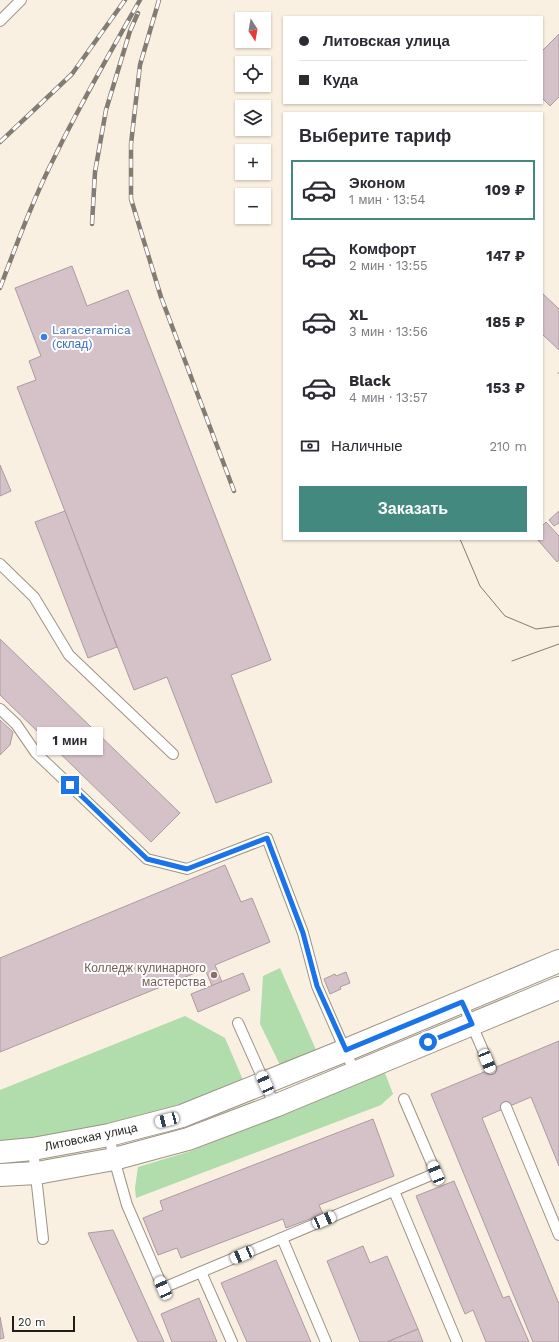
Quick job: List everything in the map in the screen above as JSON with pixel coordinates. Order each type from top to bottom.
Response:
[{"type":"street","name":"Литовская улица","points":[[0,1152],[33,1149],[109,1135],[182,1116],[346,1050],[559,961]]},
{"type":"street","name":"Литовская улица","points":[[0,1175],[36,1173],[114,1159],[188,1139],[275,1106],[559,988]]},
{"type":"lane","points":[[0,21],[21,0]]},
{"type":"lane","points":[[0,564],[34,597],[69,655],[174,754]]},
{"type":"lane","points":[[0,709],[16,724],[36,753],[147,859],[187,869],[267,838],[303,933],[317,986],[355,1073]]},
{"type":"lane","points":[[462,1002],[491,1069]]},
{"type":"lane","points":[[238,1022],[275,1106]]},
{"type":"lane","points":[[109,1135],[127,1205],[163,1288],[436,1173],[404,1099]]},
{"type":"lane","points":[[506,1107],[559,1234]]},
{"type":"lane","points":[[33,1149],[43,1238]]},
{"type":"lane","points":[[394,1191],[456,1342]]},
{"type":"lane","points":[[282,1238],[326,1342]]},
{"type":"lane","points":[[202,1272],[232,1342]]},
{"type":"green space","points":[[280,968],[317,1052],[281,1067],[260,1024],[263,976]]},
{"type":"green space","points":[[185,1016],[225,1038],[243,1080],[188,1103],[147,1116],[39,1137],[0,1142],[0,1090]]},
{"type":"green space","points":[[385,1073],[393,1094],[381,1105],[136,1198],[135,1188],[138,1167],[191,1151]]},
{"type":"building","points":[[559,34],[559,97],[550,106],[543,99],[543,50]]},
{"type":"building","points":[[72,266],[87,306],[128,290],[271,660],[231,675],[272,782],[216,803],[167,677],[134,690],[17,387],[36,380],[29,361],[41,356],[15,288]]},
{"type":"building","points":[[543,294],[559,309],[559,350],[543,335]]},
{"type":"building","points":[[0,465],[11,491],[0,496]]},
{"type":"building","points":[[65,511],[117,647],[88,658],[35,522]]},
{"type":"building","points":[[559,511],[559,523],[554,526],[549,520]]},
{"type":"building","points":[[546,522],[559,536],[559,560],[557,562],[538,540],[543,540],[543,525]]},
{"type":"building","points":[[0,639],[180,813],[151,842],[0,695]]},
{"type":"building","points":[[0,720],[13,732],[10,745],[0,755]]},
{"type":"building","points":[[225,865],[241,902],[252,898],[270,942],[215,965],[222,982],[212,986],[205,969],[0,1052],[0,958]]},
{"type":"building","points":[[346,972],[350,983],[340,987],[341,989],[330,994],[324,979],[335,974],[336,976]]},
{"type":"building","points":[[243,973],[250,990],[198,1012],[191,994]]},
{"type":"building","points":[[559,1041],[559,1166],[531,1097],[482,1118],[559,1304],[559,1342],[533,1342],[431,1094]]},
{"type":"building","points":[[373,1119],[394,1176],[319,1205],[323,1214],[286,1228],[283,1219],[181,1258],[177,1248],[158,1255],[143,1218],[163,1210],[160,1201]]},
{"type":"building","points":[[454,1181],[503,1298],[509,1296],[529,1342],[486,1342],[473,1310],[465,1314],[416,1196]]},
{"type":"building","points":[[113,1230],[164,1342],[138,1342],[88,1233]]},
{"type":"building","points":[[363,1246],[370,1263],[387,1256],[418,1329],[387,1342],[360,1342],[327,1261]]},
{"type":"building","points":[[276,1260],[311,1342],[247,1342],[221,1283]]},
{"type":"building","points":[[199,1298],[217,1342],[172,1342],[161,1314]]},
{"type":"building","points":[[0,1317],[4,1338],[0,1339]]},
{"type":"building","points":[[418,1329],[423,1342],[387,1342]]},
{"type":"tram line","points":[[460,540],[480,586],[505,616],[536,629],[559,626]]},
{"type":"tram line","points":[[512,661],[559,644]]},
{"type":"railway","points":[[0,142],[72,74],[125,0]]},
{"type":"railway","points":[[0,288],[26,220],[48,170],[86,95],[140,0]]},
{"type":"railway","points":[[159,0],[140,65],[131,144],[131,199],[161,297],[234,491]]},
{"type":"railway","points":[[92,224],[95,172],[106,110],[130,31],[138,13]]},
{"type":"place","name":"Laraceramica (склад)","points":[[44,337]]},
{"type":"place","name":"Колледж кулинарного мастерства","points":[[214,975]]},
{"type":"route","points":[[70,785],[147,859],[187,869],[267,838],[303,933],[317,986],[346,1050],[462,1002],[472,1024],[428,1042]]}]
